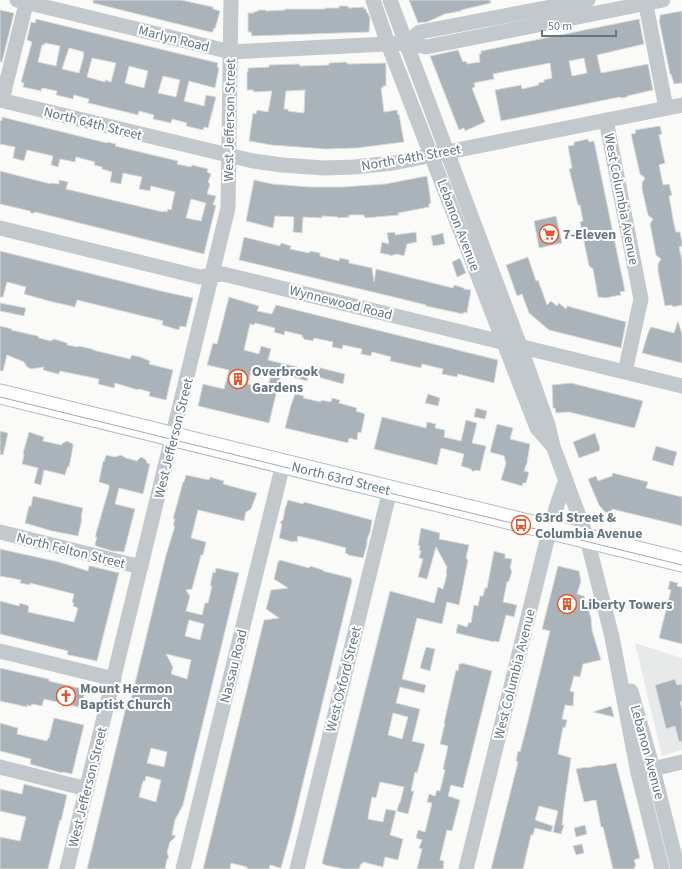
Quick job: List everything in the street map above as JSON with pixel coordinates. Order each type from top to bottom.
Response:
[{"type":"main road","name":"North 63rd Street","points":[[0,394],[682,562]]},
{"type":"street","name":"West Jefferson Street","points":[[67,869],[213,275],[228,208],[231,0]]},
{"type":"street","name":"Lebanon Avenue","points":[[373,0],[388,44],[439,154],[467,226],[520,346],[586,538],[645,771],[662,869]]},
{"type":"street","name":"Lebanon Avenue","points":[[390,0],[406,43],[439,154]]},
{"type":"street","points":[[406,43],[420,32],[588,0]]},
{"type":"street","name":"Marlyn Road","points":[[24,1],[231,52],[406,43],[426,47],[645,2],[663,0]]},
{"type":"street","points":[[1,100],[24,1]]},
{"type":"street","points":[[645,2],[666,108]]},
{"type":"street","name":"North 64th Street","points":[[1,100],[228,156],[282,165],[324,168],[374,166],[682,105]]},
{"type":"street","name":"West Columbia Avenue","points":[[606,120],[641,299],[625,372]]},
{"type":"street","name":"Lebanon Avenue","points":[[467,226],[503,342],[537,428],[554,446]]},
{"type":"street","name":"Wynnewood Road","points":[[0,228],[200,277],[223,274],[682,386]]},
{"type":"street","name":"Nassau Road","points":[[183,869],[283,464]]},
{"type":"street","name":"West Columbia Avenue","points":[[466,869],[549,529],[566,480]]},
{"type":"street","name":"West Oxford Street","points":[[297,869],[390,490]]},
{"type":"street","name":"North Felton Street","points":[[0,532],[141,567]]},
{"type":"street","points":[[0,651],[114,679]]},
{"type":"street","points":[[645,771],[682,762]]},
{"type":"street","points":[[0,767],[87,789]]},
{"type":"street","name":"Lebanon Avenue","points":[[645,771],[678,869]]},
{"type":"shaded area","points":[[635,643],[682,658],[682,750],[662,756]]},
{"type":"building","points":[[93,0],[181,0],[213,7],[213,9],[220,11],[215,29],[214,28],[213,32],[210,32],[93,3]]},
{"type":"building","points":[[409,0],[490,0],[491,3],[445,14],[427,22],[418,23]]},
{"type":"building","points":[[339,6],[348,6],[348,8],[364,7],[370,18],[369,32],[252,36],[251,32],[248,32],[248,13],[254,13],[258,10],[325,9],[339,8]]},
{"type":"building","points":[[0,10],[14,13],[2,62],[0,62]]},
{"type":"building","points":[[682,11],[682,83],[674,84],[670,74],[659,20],[660,15]]},
{"type":"building","points":[[36,19],[218,63],[217,67],[219,68],[215,88],[189,81],[184,101],[204,106],[206,95],[216,97],[208,128],[204,127],[203,130],[186,126],[187,123],[172,119],[171,123],[153,119],[154,115],[139,111],[138,115],[88,103],[89,99],[74,95],[73,99],[56,95],[57,91],[42,88],[41,91],[23,87],[24,83],[21,82],[32,42],[27,39],[31,22],[35,23]],"holes":[[[45,43],[60,46],[56,66],[38,62],[42,45]],[[69,48],[84,52],[79,73],[62,69]],[[92,58],[116,63],[111,82],[105,80],[105,82],[87,77]],[[129,66],[148,71],[144,88],[125,83]],[[163,76],[180,80],[176,97],[158,93]]]},
{"type":"building","points":[[639,19],[644,44],[597,55],[601,73],[648,64],[653,90],[627,97],[620,97],[501,121],[495,90],[521,85],[522,89],[539,85],[538,83],[552,78],[550,63],[493,74],[494,79],[474,83],[475,87],[472,88],[485,122],[465,131],[464,128],[459,130],[430,56],[458,50],[463,62],[466,61],[467,64],[480,62],[479,54],[481,54],[481,51]],"holes":[[[584,58],[587,73],[572,76],[569,61]]]},
{"type":"building","points":[[329,63],[386,63],[386,86],[381,88],[384,112],[397,110],[404,142],[357,148],[326,149],[271,145],[249,141],[253,113],[256,114],[257,110],[268,112],[272,91],[254,92],[253,90],[247,90],[248,68],[269,67],[269,65],[329,65]],"holes":[[[305,90],[304,113],[284,109],[286,91]]]},
{"type":"building","points":[[2,117],[116,144],[115,146],[178,161],[177,164],[191,167],[192,165],[208,169],[207,172],[211,174],[208,182],[210,184],[207,194],[216,196],[213,205],[216,205],[204,254],[35,212],[32,214],[30,211],[0,204],[0,171],[51,184],[59,184],[59,180],[68,182],[66,189],[163,212],[167,212],[168,209],[171,210],[175,192],[151,186],[150,191],[139,189],[142,177],[123,173],[121,184],[110,182],[112,172],[94,165],[95,162],[76,157],[75,162],[60,159],[58,167],[51,165],[53,156],[27,150],[24,161],[13,158],[15,147],[0,144],[0,120],[2,121]],"holes":[[[191,199],[206,203],[201,221],[186,218]]]},
{"type":"building","points":[[660,126],[662,134],[659,135],[665,163],[659,165],[663,185],[669,184],[672,195],[669,196],[674,224],[676,232],[680,232],[682,242],[682,246],[679,247],[682,260],[682,305],[673,307],[672,305],[665,306],[658,271],[658,264],[661,259],[656,255],[650,224],[653,219],[648,215],[642,189],[642,183],[645,178],[640,174],[631,134],[636,133],[635,130]]},
{"type":"building","points":[[588,139],[589,142],[594,141],[625,291],[620,292],[621,295],[605,298],[598,297],[593,269],[589,266],[580,222],[583,221],[580,205],[578,205],[569,169],[572,168],[568,146],[574,145],[574,142]]},
{"type":"building","points":[[427,176],[431,203],[429,204],[429,207],[398,213],[399,215],[365,218],[364,215],[349,215],[349,217],[338,218],[322,216],[322,218],[303,217],[302,233],[293,232],[294,217],[275,216],[273,228],[246,221],[254,180],[272,184],[309,187],[343,187],[385,184]]},
{"type":"building","points":[[556,216],[562,243],[539,248],[534,221]]},
{"type":"building","points":[[395,232],[395,235],[416,232],[417,242],[407,244],[404,256],[397,254],[390,256],[380,253],[382,242],[389,244],[387,233]]},
{"type":"building","points":[[443,233],[445,244],[433,246],[431,236]]},
{"type":"building","points":[[244,237],[280,246],[281,243],[291,246],[290,249],[309,253],[310,251],[320,253],[320,256],[339,261],[340,258],[349,260],[349,263],[372,268],[374,282],[376,269],[453,288],[454,285],[471,290],[467,313],[464,312],[463,314],[426,306],[239,260]]},
{"type":"building","points":[[0,251],[193,298],[186,327],[180,326],[179,330],[162,325],[163,321],[77,300],[75,307],[53,302],[24,294],[26,287],[7,282],[3,297],[0,297]]},
{"type":"building","points":[[528,257],[536,281],[538,280],[547,305],[551,301],[557,306],[559,303],[566,309],[567,306],[626,322],[621,348],[549,330],[529,313],[522,294],[517,296],[506,265]]},
{"type":"building","points":[[460,258],[466,273],[457,277],[452,262]]},
{"type":"building","points":[[229,297],[259,306],[257,311],[272,314],[276,305],[498,360],[494,383],[458,374],[457,377],[442,374],[443,369],[422,364],[421,368],[390,361],[391,357],[372,352],[371,356],[361,354],[362,349],[343,345],[342,349],[332,347],[333,342],[314,338],[313,341],[303,339],[304,338],[302,335],[285,331],[284,335],[274,332],[275,328],[255,323],[254,325],[250,324],[244,350],[259,354],[261,346],[271,349],[268,360],[310,370],[307,381],[281,374],[269,423],[198,406],[203,384],[224,389],[229,370],[207,365],[213,343],[217,344]],"holes":[[[252,367],[272,372],[267,389],[248,384]]]},
{"type":"building","points":[[0,303],[26,308],[24,316],[0,311]]},
{"type":"building","points":[[678,321],[682,334],[682,363],[642,353],[651,327],[674,333]]},
{"type":"building","points":[[0,326],[38,336],[39,338],[51,341],[54,339],[67,343],[67,345],[79,346],[130,359],[132,355],[140,357],[150,361],[149,364],[173,370],[166,400],[149,396],[150,392],[115,383],[114,388],[98,384],[99,379],[60,371],[59,374],[43,370],[44,367],[31,369],[27,367],[24,362],[7,355],[3,371],[0,371]]},
{"type":"building","points":[[313,366],[345,374],[343,384],[311,375]]},
{"type":"building","points":[[571,383],[643,401],[635,427],[569,412],[556,413],[555,408],[553,408],[552,385]]},
{"type":"building","points":[[295,394],[304,396],[303,398],[321,402],[321,400],[331,402],[332,398],[340,400],[339,403],[357,408],[356,411],[365,414],[361,433],[358,432],[357,440],[349,438],[348,443],[285,428]]},
{"type":"building","points":[[428,394],[440,398],[438,406],[425,403]]},
{"type":"building","points":[[476,408],[487,411],[485,419],[474,417]]},
{"type":"building","points":[[382,417],[426,428],[427,422],[436,424],[435,428],[445,430],[444,437],[461,441],[466,420],[477,423],[472,443],[486,446],[480,471],[475,470],[473,472],[471,469],[461,466],[464,454],[441,448],[437,465],[374,449]]},
{"type":"building","points":[[497,424],[513,428],[510,439],[530,444],[524,471],[529,472],[526,483],[523,483],[522,486],[501,480],[506,463],[504,456],[490,452]]},
{"type":"building","points":[[0,431],[8,433],[3,455],[0,454]]},
{"type":"building","points":[[29,432],[44,437],[43,441],[61,445],[67,441],[73,444],[69,467],[68,466],[65,475],[44,470],[41,485],[34,483],[38,468],[22,464],[23,453]]},
{"type":"building","points":[[595,433],[600,448],[599,451],[579,458],[573,442]]},
{"type":"building","points":[[656,446],[677,452],[673,466],[652,460]]},
{"type":"building","points":[[106,455],[115,457],[121,455],[137,461],[141,457],[150,464],[143,494],[119,488],[115,504],[135,509],[124,552],[112,551],[96,546],[95,544],[97,537],[95,537],[109,488],[109,485],[99,482],[103,461],[104,462]]},
{"type":"building","points":[[613,473],[648,482],[646,488],[682,497],[682,526],[612,509],[610,515],[604,511],[599,505],[588,479],[596,476],[598,481],[612,476]]},
{"type":"building","points":[[186,475],[209,480],[210,477],[224,481],[223,484],[257,493],[251,509],[246,512],[244,521],[198,510],[191,538],[206,542],[192,589],[186,590],[190,596],[186,611],[202,615],[205,603],[208,603],[212,586],[210,586],[213,572],[215,573],[216,568],[239,573],[183,805],[175,820],[172,835],[176,836],[170,842],[167,852],[169,858],[167,859],[165,869],[87,869],[126,707],[129,708],[166,555],[175,526],[173,526],[175,519],[173,519]],"holes":[[[189,620],[204,624],[200,640],[185,636]],[[166,654],[191,660],[187,679],[171,674],[173,667]],[[151,748],[167,752],[164,767],[147,763]],[[146,776],[161,780],[156,802],[139,797],[143,781],[145,781]]]},
{"type":"building","points":[[33,496],[83,508],[78,536],[52,531],[25,523]]},
{"type":"building","points":[[288,500],[303,504],[304,502],[372,520],[363,558],[348,555],[345,553],[346,548],[320,541],[298,536],[297,542],[279,538],[282,525],[280,522],[283,520]]},
{"type":"building","points":[[421,528],[440,533],[439,539],[469,545],[466,558],[468,560],[459,605],[447,602],[442,624],[417,618],[402,679],[426,685],[424,693],[400,687],[396,703],[420,709],[412,741],[425,744],[417,773],[415,772],[411,791],[414,791],[408,814],[397,811],[404,787],[380,782],[376,798],[372,797],[368,819],[383,822],[386,809],[396,811],[390,835],[403,839],[398,860],[385,857],[383,867],[363,862],[359,869],[344,869],[325,865],[322,863],[390,591],[434,603],[438,587],[443,589],[447,574],[447,567],[436,547],[427,579],[418,577],[423,559],[419,558],[421,551],[419,550],[420,546],[418,545]],"holes":[[[393,713],[408,717],[402,739],[388,735]]]},
{"type":"building","points":[[0,549],[59,562],[88,571],[89,566],[91,566],[119,573],[97,661],[69,655],[67,654],[68,651],[0,634],[0,601],[19,606],[20,603],[29,606],[28,612],[74,622],[78,608],[73,606],[74,603],[72,603],[74,594],[30,583],[30,585],[20,583],[21,580],[0,576]]},
{"type":"building","points":[[494,551],[505,554],[505,558],[512,559],[510,568],[512,571],[509,581],[507,582],[503,602],[517,605],[514,617],[506,615],[499,642],[456,633],[458,624],[467,627],[469,622],[471,623],[474,605],[478,606],[480,596],[483,596],[485,588],[487,588]]},
{"type":"building","points":[[280,560],[309,568],[310,566],[351,578],[352,581],[291,832],[281,868],[270,865],[269,869],[247,869],[247,867],[231,863],[230,869],[203,869],[264,620],[279,618],[266,609],[271,590],[288,588],[274,579],[278,562]]},
{"type":"building","points":[[558,566],[579,571],[581,581],[577,594],[584,596],[601,660],[583,664],[580,677],[574,676],[570,691],[574,692],[573,706],[565,705],[562,719],[567,720],[565,728],[563,727],[558,754],[571,758],[562,825],[564,825],[561,834],[553,832],[558,811],[539,806],[535,820],[553,826],[551,832],[535,828],[533,835],[531,835],[523,869],[491,869],[518,762],[516,761],[518,751],[520,752],[550,631],[542,629]]},
{"type":"building","points":[[670,581],[678,583],[677,586],[682,587],[682,644],[659,638],[671,590],[668,589]]},
{"type":"building","points":[[426,647],[435,649],[430,671],[420,668]]},
{"type":"building","points":[[462,663],[492,671],[463,788],[451,785],[448,796],[460,800],[452,831],[447,830],[440,859],[444,861],[443,869],[417,869],[422,849],[419,848],[422,840],[416,838],[418,830],[425,832],[432,803],[427,802],[429,794],[435,796],[437,790],[440,791],[445,770],[443,769],[448,746],[440,744],[456,670],[458,671],[459,664]]},
{"type":"building","points":[[0,668],[49,679],[49,681],[83,689],[82,691],[85,692],[81,706],[79,705],[78,707],[44,699],[42,706],[32,704],[31,706],[27,705],[27,707],[0,701]]},
{"type":"building","points":[[675,679],[677,685],[682,684],[682,701],[680,702],[682,709],[682,741],[679,742],[675,726],[666,729],[655,685]]},
{"type":"building","points":[[611,706],[614,717],[593,712]]},
{"type":"building","points":[[54,718],[84,725],[72,774],[62,773],[30,764],[31,759],[0,751],[0,723],[18,728],[17,734],[47,741]]},
{"type":"building","points":[[616,763],[640,858],[634,860],[636,866],[634,867],[635,869],[613,869],[603,827],[601,827],[596,800],[584,802],[576,769]]},
{"type":"building","points":[[24,784],[67,795],[48,869],[0,869],[0,837],[20,841],[26,817],[0,811],[0,789],[22,794]]},
{"type":"building","points":[[585,825],[587,834],[576,837],[574,828]]},
{"type":"building","points":[[582,844],[584,853],[576,855],[573,846]]},
{"type":"tram line","points":[[0,397],[682,565]]},
{"type":"place","name":"7-Eleven","points":[[549,234]]},
{"type":"place","name":"Overbrook Gardens","points":[[238,379]]},
{"type":"place","name":"63rd Street & Columbia Avenue","points":[[521,525]]},
{"type":"place","name":"Liberty Towers","points":[[567,604]]},
{"type":"place","name":"Mount Hermon Baptist Church","points":[[66,696]]}]
